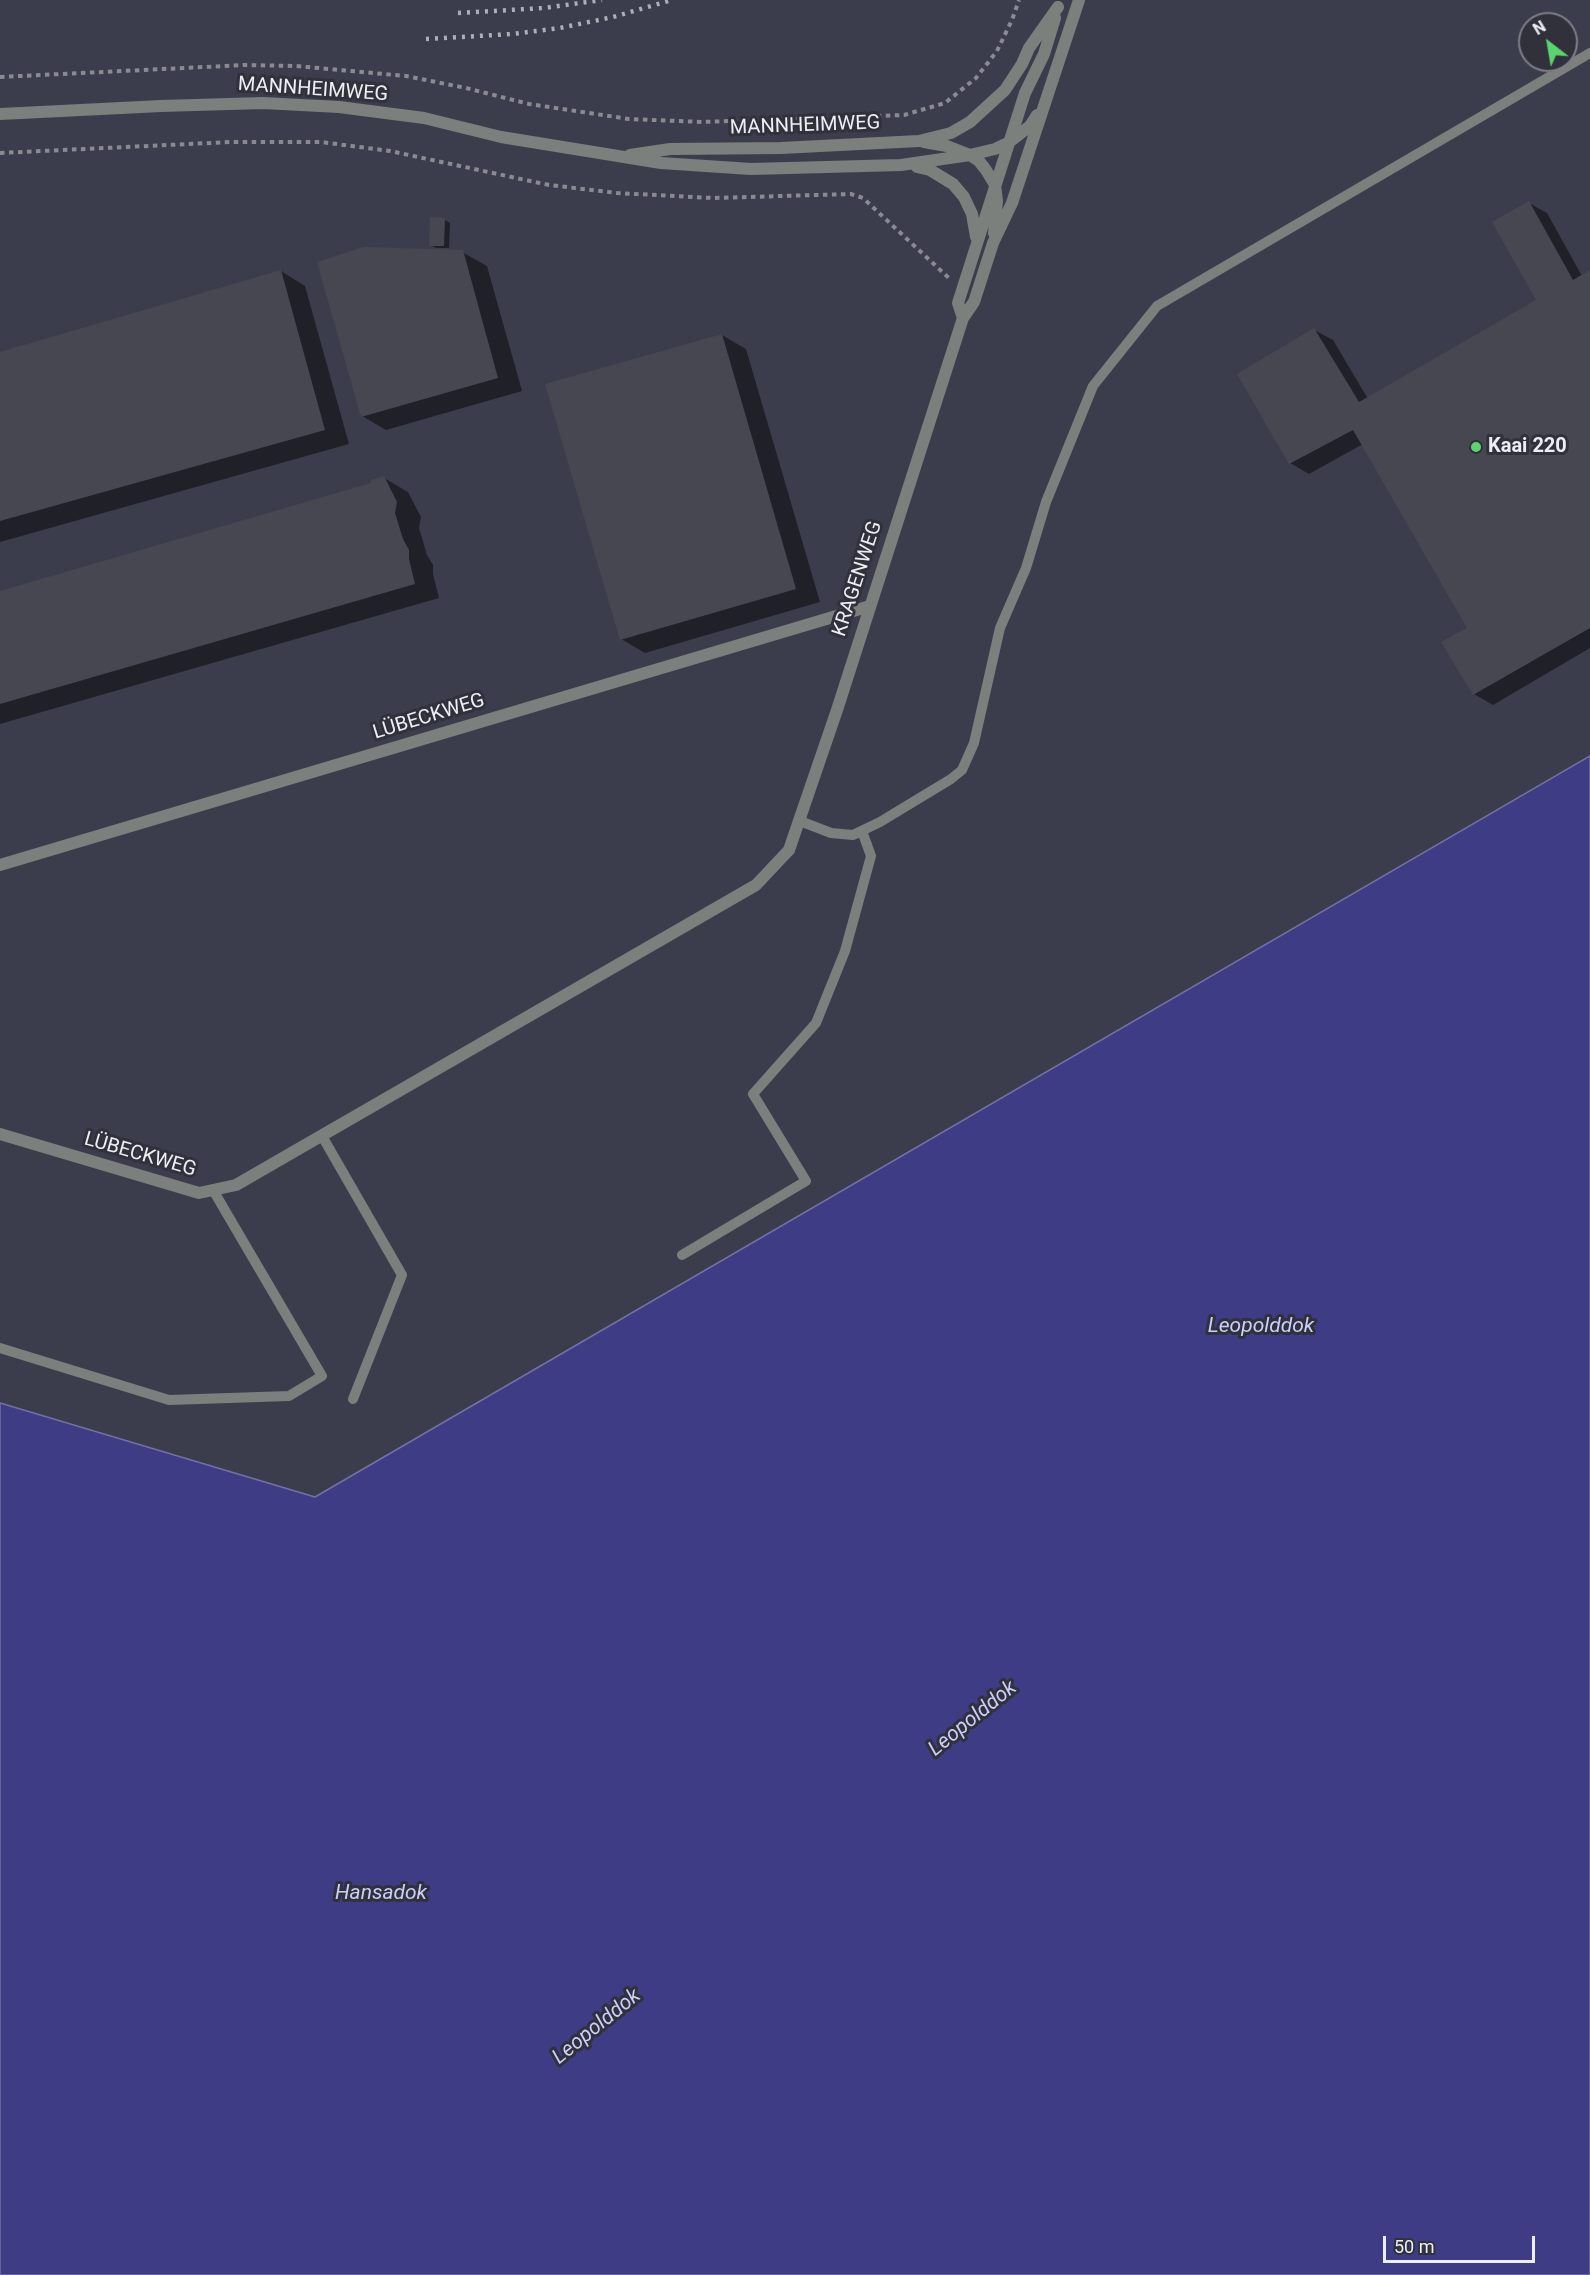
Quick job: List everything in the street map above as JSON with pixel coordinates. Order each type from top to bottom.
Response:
[{"type":"street","name":"KRAGENWEG","points":[[789,850],[963,318],[974,302],[993,243],[1012,203],[1079,0]]},
{"type":"street","name":"KRAGENWEG","points":[[963,318],[958,303],[962,290],[1025,93],[1044,54],[1060,4]]},
{"type":"street","name":"MANNHEIMWEG","points":[[620,157],[670,149],[781,148],[919,141],[951,133],[989,107],[1005,90],[1029,48],[1060,4]]},
{"type":"street","name":"MANNHEIMWEG","points":[[0,114],[264,103],[339,107],[424,118],[501,137],[661,164],[751,170],[901,165]]},
{"type":"street","name":"KRAGENWEG","points":[[901,165],[970,155],[1008,143],[1030,126],[1045,104]]},
{"type":"street","name":"MANNHEIMWEG","points":[[919,141],[947,146],[970,155],[979,161],[995,185]]},
{"type":"street","name":"KRAGENWEG","points":[[901,165],[930,170],[953,184],[964,197],[972,214],[976,231],[974,252]]},
{"type":"street","points":[[993,243],[997,201],[995,185]]},
{"type":"street","name":"LÜBECKWEG","points":[[0,866],[870,606]]},
{"type":"street","name":"LÜBECKWEG","points":[[0,1134],[199,1192],[236,1185],[756,885],[789,850]]},
{"type":"lane","points":[[800,821],[840,835],[853,835],[931,792],[962,770],[974,743],[1000,628],[1026,568],[1046,502],[1093,386],[1157,306],[1590,53]]},
{"type":"lane","points":[[682,1255],[806,1181],[753,1094],[816,1023],[845,951],[871,856],[862,831]]},
{"type":"lane","points":[[322,1136],[402,1275],[353,1399]]},
{"type":"lane","points":[[0,1348],[169,1400],[289,1396],[322,1376],[213,1190]]},
{"type":"path","points":[[0,77],[245,65],[296,66],[406,76],[530,104],[629,118],[702,122],[904,115],[945,104],[976,78],[997,51],[1019,0]]},
{"type":"path","points":[[0,153],[231,142],[321,142],[390,151],[549,185],[617,193],[713,198],[852,194],[863,198],[962,290]]},
{"type":"shaded area","points":[[0,0],[1590,0],[1590,756],[315,1497],[0,1403]]},
{"type":"water","name":"Hansadok","points":[[1590,756],[1590,2275],[0,2275],[0,1403],[315,1497]]},
{"type":"building","name":"Kaai 220","points":[[1529,201],[1573,280],[1590,270],[1590,628],[1473,695],[1441,642],[1467,628],[1353,430],[1289,464],[1237,374],[1314,328],[1359,402],[1536,300],[1492,222]]},
{"type":"building","points":[[430,217],[445,218],[444,246],[429,246]]},
{"type":"building","points":[[364,247],[463,250],[498,378],[361,417],[317,262]]},
{"type":"building","points":[[281,270],[325,430],[0,521],[0,352]]},
{"type":"building","points":[[722,334],[796,589],[620,640],[545,384]]},
{"type":"building","points":[[384,476],[397,502],[395,513],[409,550],[415,584],[0,704],[0,591],[371,483],[371,480]]},
{"type":"railway","points":[[458,13],[544,8],[602,0]]},
{"type":"railway","points":[[426,39],[512,34],[560,28],[613,17],[672,0]]},
{"type":"place","name":"Kaai 220","points":[[1476,447]]},
{"type":"water label","name":"Leopolddok","points":[[1261,1327]]},
{"type":"water label","name":"Leopolddok","points":[[973,1719]]},
{"type":"water label","name":"Leopolddok","points":[[597,2027]]}]
